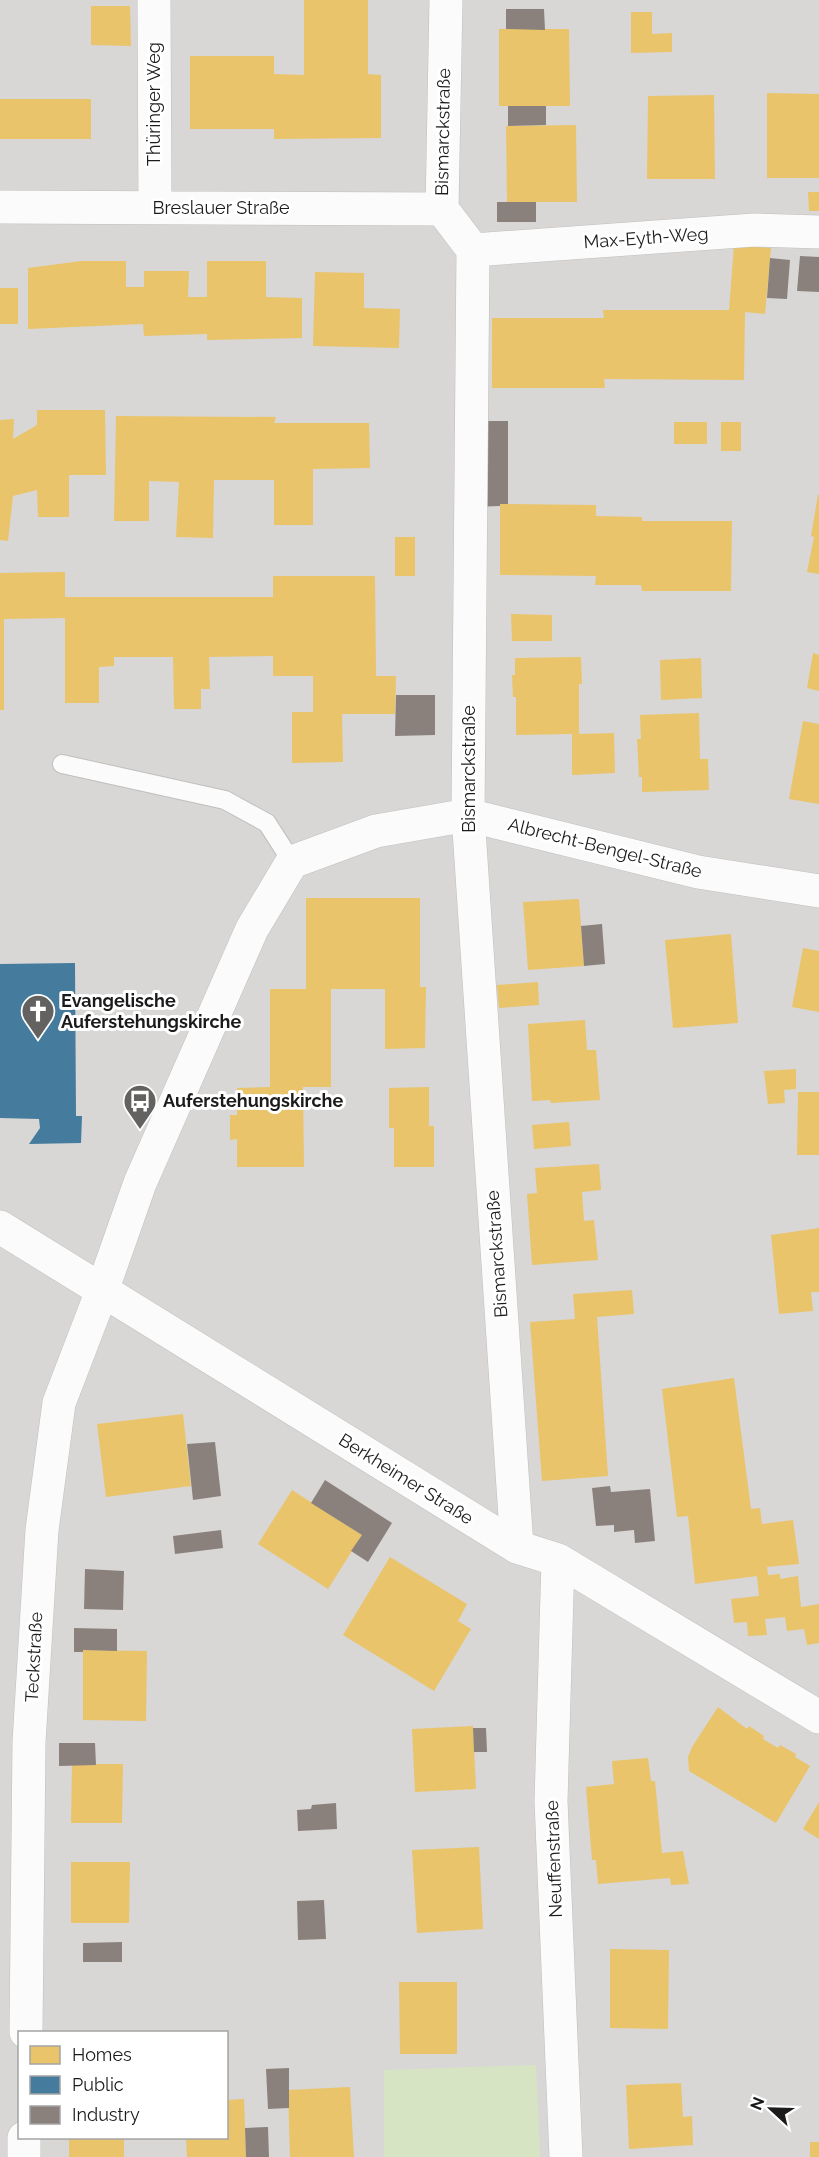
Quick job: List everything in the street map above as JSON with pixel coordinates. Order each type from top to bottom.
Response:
[{"type":"street","name":"Thüringer Weg","points":[[154,0],[154,207]]},
{"type":"street","name":"Bismarckstraße","points":[[446,0],[442,209],[473,250],[468,814],[517,1547]]},
{"type":"street","name":"Breslauer Straße","points":[[0,207],[442,209]]},
{"type":"street","name":"Max-Eyth-Weg","points":[[473,250],[754,230],[819,232]]},
{"type":"street","name":"Albrecht-Bengel-Straße","points":[[292,862],[376,831],[468,814],[698,872],[819,891]]},
{"type":"street","points":[[102,1291],[140,1183],[247,939],[292,862]]},
{"type":"street","name":"Berkheimer Straße","points":[[0,1227],[517,1547],[558,1560],[819,1718]]},
{"type":"street","name":"Teckstraße","points":[[26,2031],[29,1742],[42,1530],[59,1403],[102,1291]]},
{"type":"street","name":"Neuffenstraße","points":[[558,1560],[551,1801],[566,2157]]},
{"type":"street","points":[[24,2139],[24,2157]]},
{"type":"lane","points":[[63,764],[225,800],[267,823],[292,862]]},
{"type":"shaded area","points":[[0,0],[819,0],[819,2157],[0,2157]]},
{"type":"green space","points":[[536,2065],[540,2157],[384,2157],[384,2070]]},
{"type":"building: Homes","points":[[304,0],[368,0],[368,74],[381,75],[381,138],[274,139],[274,129],[190,129],[190,56],[274,56],[274,74],[304,75]]},
{"type":"building: Homes","points":[[91,6],[130,6],[131,46],[91,45]]},
{"type":"building: Homes","points":[[631,12],[652,12],[652,34],[672,33],[672,52],[631,53]]},
{"type":"building: Homes","points":[[499,29],[569,29],[570,106],[499,106]]},
{"type":"building: Homes","points":[[767,93],[819,94],[819,178],[767,178]]},
{"type":"building: Homes","points":[[714,95],[715,179],[647,179],[648,96]]},
{"type":"building: Homes","points":[[0,99],[91,99],[91,139],[0,139]]},
{"type":"building: Homes","points":[[576,125],[577,202],[507,202],[506,126]]},
{"type":"building: Homes","points":[[808,192],[819,192],[819,211],[809,211]]},
{"type":"building: Homes","points":[[734,245],[771,248],[765,314],[745,312],[744,380],[604,379],[605,388],[492,388],[492,318],[604,318],[603,310],[729,310]]},
{"type":"building: Homes","points":[[81,261],[126,261],[126,287],[144,287],[144,271],[189,271],[188,297],[207,297],[207,261],[266,261],[266,297],[302,298],[302,338],[207,340],[207,334],[144,336],[143,324],[28,329],[28,268]]},
{"type":"building: Homes","points":[[315,272],[364,273],[364,308],[400,309],[399,348],[313,346]]},
{"type":"building: Homes","points":[[0,288],[18,288],[18,324],[0,324]]},
{"type":"building: Homes","points":[[37,410],[105,410],[106,475],[69,475],[69,517],[38,517],[37,490],[13,496],[8,541],[0,540],[0,420],[14,419],[13,439],[37,425]]},
{"type":"building: Homes","points":[[116,416],[276,417],[274,423],[369,423],[370,468],[313,469],[313,525],[274,525],[274,480],[214,480],[213,538],[176,537],[179,482],[149,481],[149,521],[114,521]]},
{"type":"building: Homes","points":[[674,422],[707,422],[707,444],[674,444]]},
{"type":"building: Homes","points":[[721,422],[741,422],[741,451],[721,451]]},
{"type":"building: Homes","points":[[818,495],[819,574],[807,572],[814,537],[811,536]]},
{"type":"building: Homes","points":[[500,504],[596,505],[596,516],[642,517],[642,521],[732,521],[731,591],[642,591],[641,585],[595,585],[596,576],[500,575]]},
{"type":"building: Homes","points":[[395,537],[415,537],[415,576],[395,576]]},
{"type":"building: Homes","points":[[65,572],[65,597],[273,597],[273,576],[375,576],[376,676],[396,676],[395,714],[342,714],[343,762],[292,763],[292,712],[313,712],[313,676],[273,676],[273,656],[209,657],[210,689],[201,689],[201,709],[174,709],[173,657],[114,657],[114,666],[99,667],[99,703],[65,703],[65,618],[4,619],[4,710],[0,710],[0,573]]},
{"type":"building: Homes","points":[[511,614],[552,615],[552,641],[512,641]]},
{"type":"building: Homes","points":[[813,653],[819,655],[819,691],[807,688]]},
{"type":"building: Homes","points":[[581,657],[579,734],[614,733],[615,773],[572,775],[572,734],[516,735],[516,697],[513,697],[512,675],[515,675],[515,658]]},
{"type":"building: Homes","points":[[701,658],[702,698],[661,700],[660,660]]},
{"type":"building: Homes","points":[[699,713],[700,759],[708,759],[709,790],[642,792],[637,739],[641,739],[640,715]]},
{"type":"building: Homes","points":[[803,721],[819,724],[819,804],[789,799]]},
{"type":"building: Homes","points":[[306,898],[420,898],[420,987],[426,987],[425,1048],[385,1049],[385,989],[331,989],[331,1087],[303,1087],[304,1167],[237,1167],[237,1139],[230,1140],[230,1115],[237,1115],[237,1088],[270,1087],[270,989],[306,989]]},
{"type":"building: Homes","points":[[579,899],[584,966],[528,970],[523,902]]},
{"type":"building: Homes","points":[[731,934],[738,1023],[673,1028],[665,940]]},
{"type":"building: Homes","points":[[803,948],[819,951],[819,1012],[792,1007]]},
{"type":"building: Homes","points":[[538,982],[539,1005],[499,1008],[497,985]]},
{"type":"building: Homes","points":[[585,1020],[587,1050],[596,1050],[600,1100],[551,1103],[550,1100],[532,1101],[528,1024]]},
{"type":"building: Homes","points":[[796,1069],[796,1089],[784,1090],[785,1103],[768,1104],[764,1071]]},
{"type":"building: Homes","points":[[429,1087],[429,1126],[434,1126],[434,1167],[394,1167],[394,1128],[389,1128],[389,1088]]},
{"type":"building: Homes","points":[[798,1092],[819,1092],[819,1155],[797,1155]]},
{"type":"building: Homes","points":[[569,1122],[571,1146],[534,1149],[532,1125]]},
{"type":"building: Homes","points":[[599,1164],[601,1190],[582,1192],[584,1221],[594,1220],[598,1260],[532,1265],[527,1194],[537,1193],[535,1168]]},
{"type":"building: Homes","points":[[819,1228],[819,1292],[811,1292],[813,1311],[779,1314],[771,1235]]},
{"type":"building: Homes","points":[[632,1290],[634,1314],[597,1317],[608,1476],[542,1481],[530,1322],[575,1319],[573,1294]]},
{"type":"building: Homes","points":[[734,1378],[751,1509],[760,1508],[762,1524],[793,1520],[799,1564],[767,1567],[768,1575],[780,1574],[780,1579],[798,1576],[801,1607],[819,1604],[819,1643],[807,1645],[804,1629],[787,1631],[785,1617],[765,1619],[767,1635],[748,1636],[747,1622],[734,1623],[731,1599],[759,1596],[757,1576],[695,1584],[688,1516],[677,1517],[662,1389]]},
{"type":"building: Homes","points":[[183,1414],[191,1486],[106,1497],[97,1424]]},
{"type":"building: Homes","points":[[292,1490],[362,1535],[328,1589],[258,1544]]},
{"type":"building: Homes","points":[[390,1557],[467,1604],[458,1621],[471,1629],[434,1691],[343,1635]]},
{"type":"building: Homes","points":[[83,1650],[147,1651],[146,1721],[83,1720]]},
{"type":"building: Homes","points":[[718,1707],[747,1729],[749,1726],[764,1736],[763,1739],[778,1748],[780,1745],[796,1754],[795,1757],[810,1766],[776,1823],[689,1771],[688,1757],[692,1747]]},
{"type":"building: Homes","points":[[473,1726],[476,1789],[415,1792],[412,1729]]},
{"type":"building: Homes","points":[[648,1758],[651,1781],[655,1781],[662,1853],[683,1851],[689,1884],[671,1885],[670,1878],[598,1884],[596,1860],[592,1860],[586,1787],[614,1784],[612,1761]]},
{"type":"building: Homes","points":[[72,1764],[123,1764],[122,1823],[71,1823]]},
{"type":"building: Homes","points":[[819,1802],[819,1839],[803,1829]]},
{"type":"building: Homes","points":[[479,1847],[483,1929],[417,1933],[412,1850]]},
{"type":"building: Homes","points":[[71,1862],[130,1862],[129,1923],[71,1923]]},
{"type":"building: Homes","points":[[610,1949],[669,1950],[668,2029],[610,2028]]},
{"type":"building: Homes","points":[[399,1982],[457,1982],[457,2054],[400,2054]]},
{"type":"building: Homes","points":[[681,2083],[683,2117],[692,2116],[693,2145],[629,2149],[626,2085]]},
{"type":"building: Homes","points":[[350,2087],[354,2157],[290,2157],[288,2090]]},
{"type":"building: Homes","points":[[244,2099],[246,2157],[187,2157],[186,2139],[228,2139],[228,2100]]},
{"type":"building: Homes","points":[[69,2139],[124,2139],[124,2157],[69,2157]]},
{"type":"building: Homes","points":[[810,2142],[819,2142],[819,2157],[810,2157]]},
{"type":"building: Public","name":"Evangelische Auferstehungskirche","points":[[75,963],[76,1116],[82,1116],[81,1143],[29,1144],[40,1128],[39,1119],[0,1118],[0,964]]},
{"type":"building: Industry","points":[[506,9],[544,9],[545,30],[506,29]]},
{"type":"building: Industry","points":[[508,106],[546,106],[546,125],[508,126]]},
{"type":"building: Industry","points":[[497,202],[536,202],[536,222],[497,222]]},
{"type":"building: Industry","points":[[800,256],[819,257],[819,292],[797,291]]},
{"type":"building: Industry","points":[[770,258],[790,260],[787,299],[767,298]]},
{"type":"building: Industry","points":[[472,421],[508,421],[508,504],[472,507]]},
{"type":"building: Industry","points":[[396,695],[435,695],[435,735],[395,736]]},
{"type":"building: Industry","points":[[602,924],[605,964],[584,966],[581,926]]},
{"type":"building: Industry","points":[[215,1442],[221,1496],[193,1500],[187,1444]]},
{"type":"building: Industry","points":[[325,1480],[392,1523],[368,1562],[351,1551],[362,1535],[311,1503]]},
{"type":"building: Industry","points":[[610,1486],[611,1492],[650,1489],[655,1541],[635,1543],[634,1530],[614,1532],[614,1525],[596,1526],[592,1488]]},
{"type":"building: Industry","points":[[221,1530],[223,1548],[175,1554],[173,1536]]},
{"type":"building: Industry","points":[[85,1569],[124,1571],[123,1610],[84,1609]]},
{"type":"building: Industry","points":[[74,1628],[117,1629],[117,1651],[74,1652]]},
{"type":"building: Industry","points":[[473,1728],[486,1728],[487,1752],[474,1752]]},
{"type":"building: Industry","points":[[59,1743],[95,1743],[96,1765],[59,1766]]},
{"type":"building: Industry","points":[[336,1803],[337,1829],[298,1831],[297,1810],[311,1809],[312,1805]]},
{"type":"building: Industry","points":[[324,1900],[326,1939],[298,1940],[297,1901]]},
{"type":"building: Industry","points":[[122,1942],[122,1962],[83,1962],[83,1943]]},
{"type":"building: Industry","points":[[289,2068],[289,2108],[268,2109],[266,2069]]},
{"type":"building: Industry","points":[[268,2127],[269,2157],[246,2157],[245,2128]]},
{"type":"place","name":"Evangelische Auferstehungskirche","points":[[38,1040]]},
{"type":"place","name":"Auferstehungskirche","points":[[140,1130]]}]
